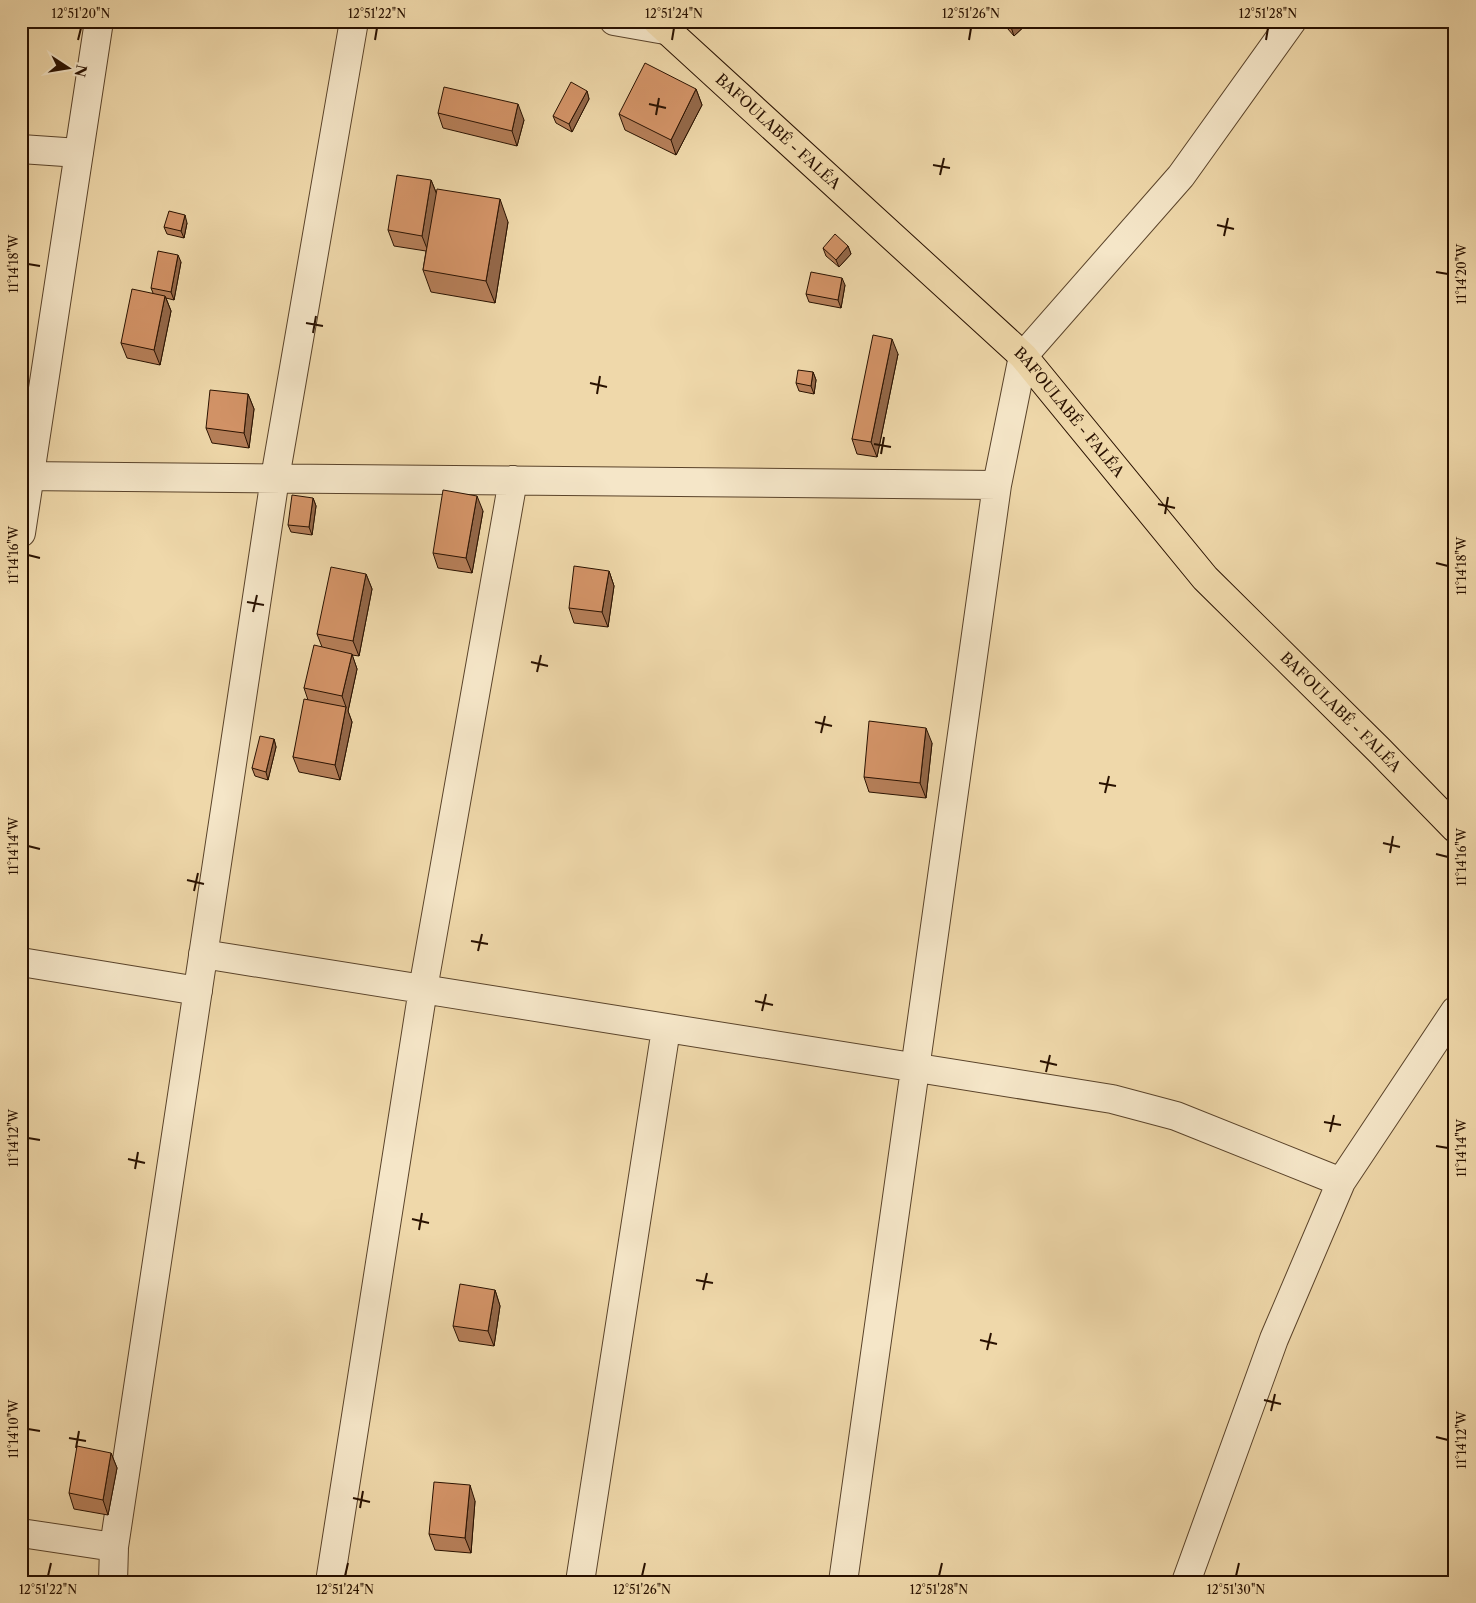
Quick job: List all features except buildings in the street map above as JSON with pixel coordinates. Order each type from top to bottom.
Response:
[{"type":"main road","name":"BAFOULABÉ - FALÉA","points":[[661,26],[1023,356],[1205,578],[1455,828]]},
{"type":"street","points":[[21,533],[26,476],[99,21]]},
{"type":"street","points":[[113,1582],[114,1547],[275,478],[354,21]]},
{"type":"street","points":[[614,21],[661,26]]},
{"type":"street","points":[[843,1582],[998,485],[1023,356],[1181,176],[1292,21]]},
{"type":"street","points":[[21,149],[79,153]]},
{"type":"street","points":[[26,476],[998,485]]},
{"type":"street","points":[[330,1582],[423,989],[513,480]]},
{"type":"street","points":[[204,954],[1112,1100],[1176,1116],[1341,1182]]},
{"type":"street","points":[[21,962],[198,991]]},
{"type":"street","points":[[1186,1582],[1274,1339],[1341,1182],[1455,1011]]},
{"type":"street","points":[[580,1582],[666,1029]]},
{"type":"street","points":[[21,1533],[114,1547]]}]
